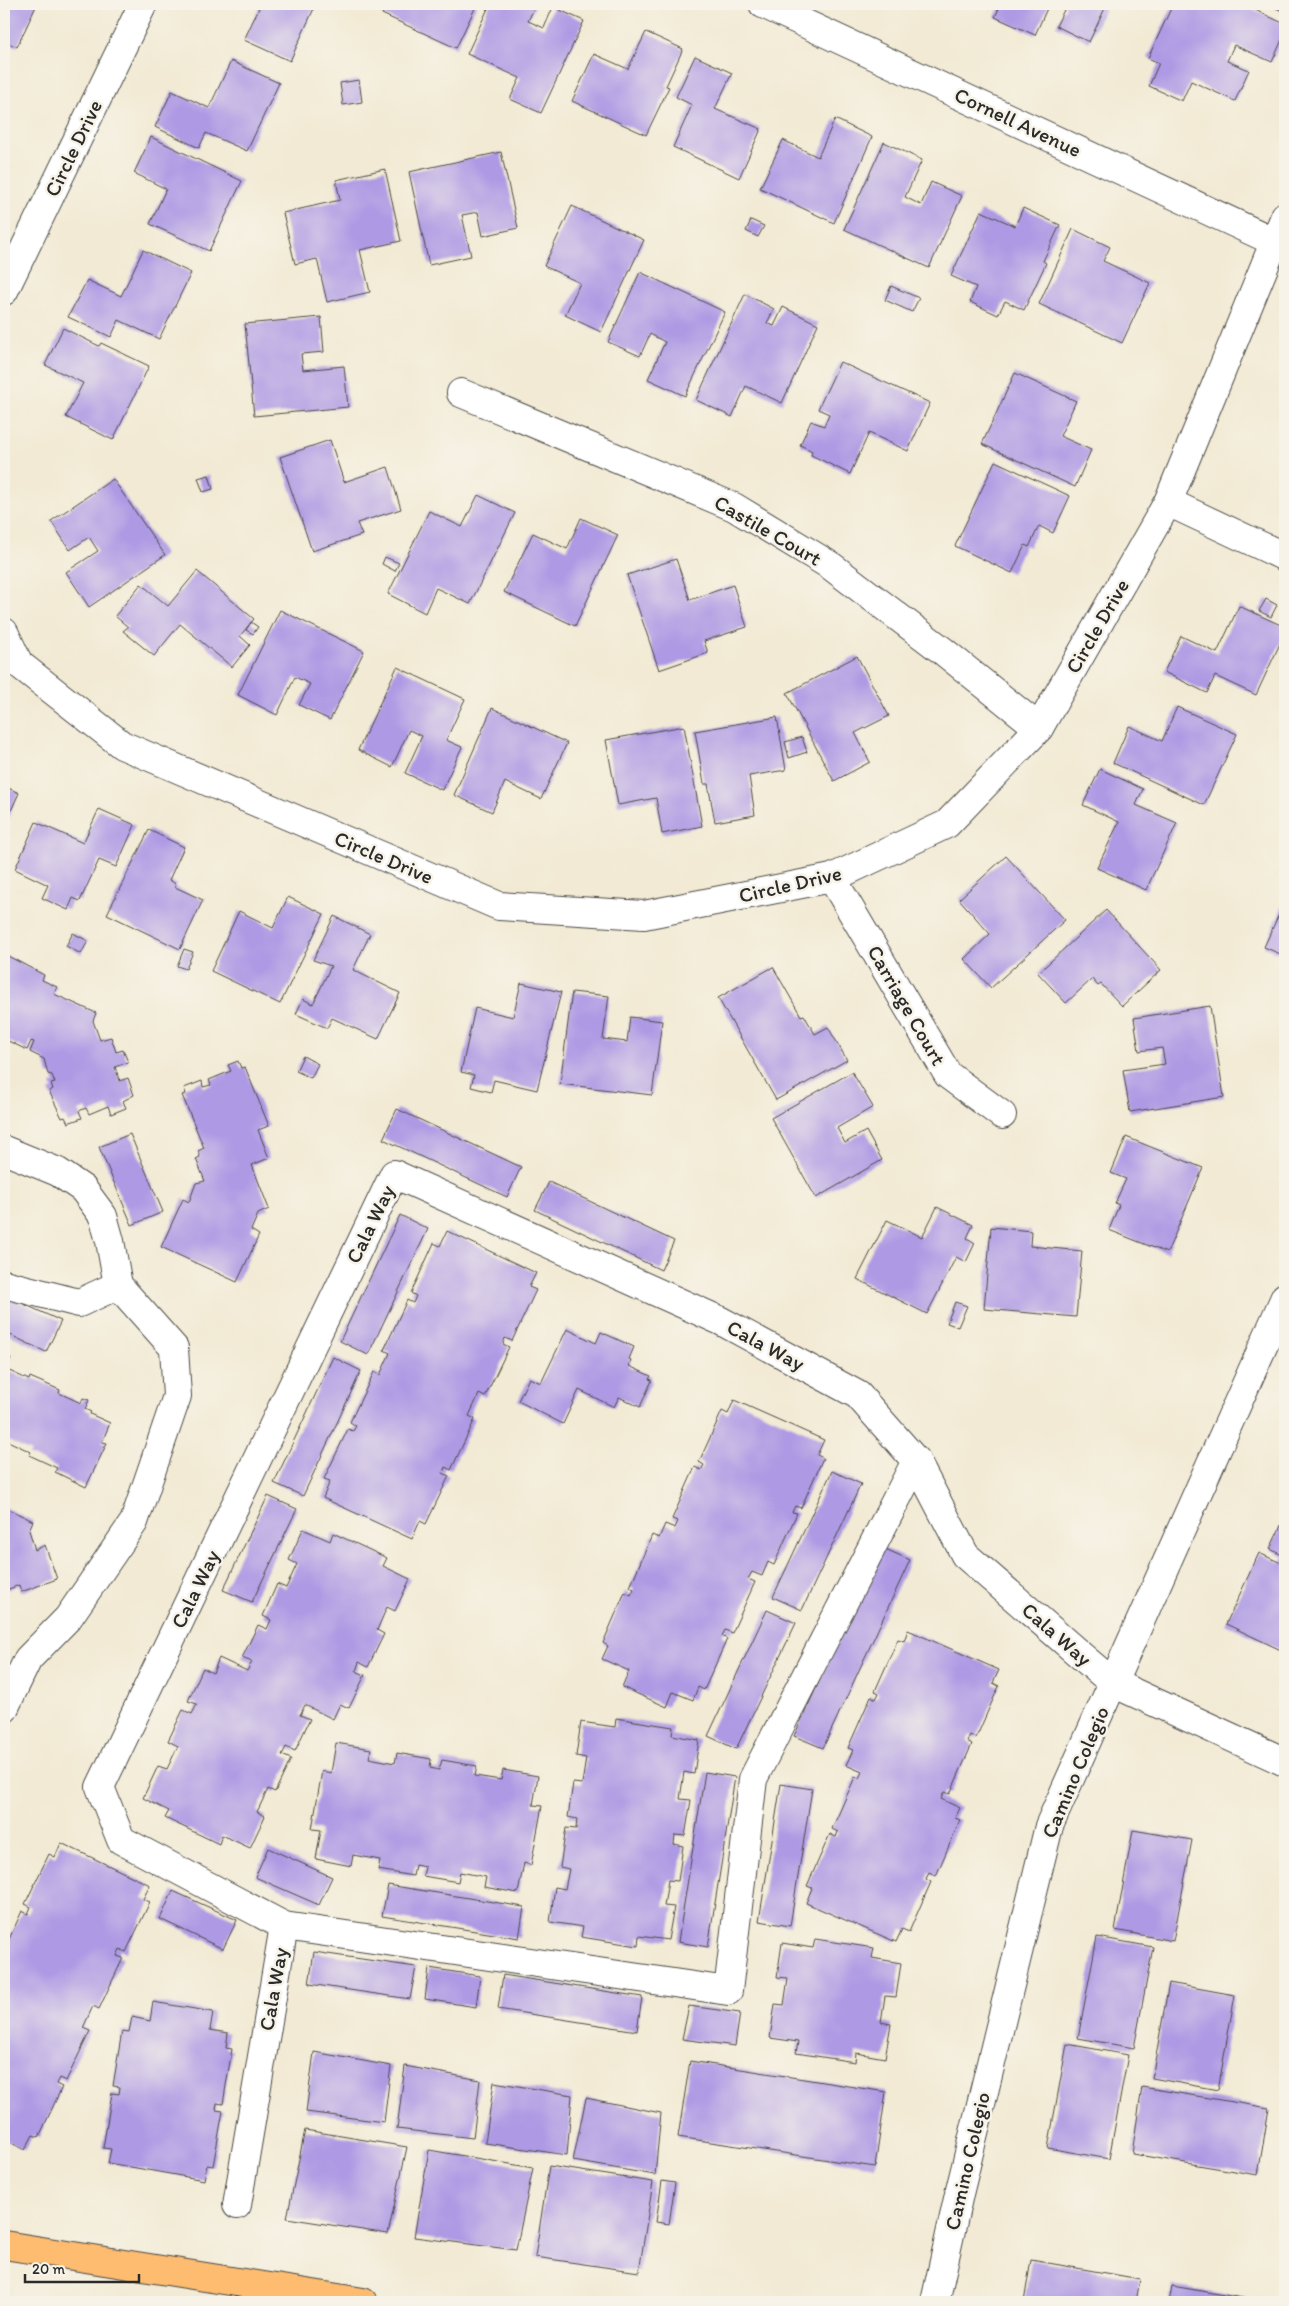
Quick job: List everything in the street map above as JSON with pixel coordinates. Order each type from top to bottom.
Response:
[{"type":"main road","points":[[4,2245],[363,2302]]},
{"type":"street","name":"Circle Drive","points":[[4,291],[143,4]]},
{"type":"street","name":"Cornell Avenue","points":[[763,4],[1273,241]]},
{"type":"street","name":"Circle Drive","points":[[4,632],[19,664],[122,745],[499,906],[644,916],[832,878],[947,824],[1039,728],[1168,502],[1273,241],[1285,216]]},
{"type":"street","name":"Castile Court","points":[[461,393],[734,507],[831,566],[943,651],[1039,728]]},
{"type":"street","points":[[1168,502],[1285,557]]},
{"type":"street","name":"Carriage Court","points":[[832,878],[948,1075],[1002,1114]]},
{"type":"street","points":[[4,1150],[58,1172],[83,1189],[103,1216],[118,1285],[174,1348],[177,1396],[134,1522],[68,1618],[28,1659],[10,1682],[4,1709]]},
{"type":"street","name":"Cala Way","points":[[237,2205],[284,1926],[121,1840],[100,1787],[394,1174],[721,1322],[858,1395],[916,1461],[965,1555],[1113,1683],[1285,1762]]},
{"type":"street","points":[[4,1284],[79,1303],[118,1285]]},
{"type":"street","name":"Camino Colegio","points":[[935,2302],[959,2194],[1049,1826],[1285,1297]]},
{"type":"street","points":[[284,1926],[728,1991],[753,1779],[916,1461]]},
{"type":"building","points":[[4,4],[37,4],[17,47],[4,41]]},
{"type":"building","points":[[251,4],[316,4],[290,61],[244,40],[259,8]]},
{"type":"building","points":[[387,4],[477,4],[456,48],[382,14]]},
{"type":"building","points":[[490,4],[536,4],[528,21],[544,28],[553,7],[584,21],[541,113],[510,99],[520,78],[467,54]]},
{"type":"building","points":[[1001,4],[1049,4],[1035,35],[995,17]]},
{"type":"building","points":[[1062,4],[1107,4],[1089,42],[1056,26],[1066,6]]},
{"type":"building","points":[[1173,4],[1242,4],[1285,24],[1285,33],[1272,62],[1234,45],[1227,61],[1249,70],[1235,101],[1191,81],[1182,101],[1149,86],[1159,63],[1148,58]]},
{"type":"building","points":[[1267,4],[1285,4],[1285,12]]},
{"type":"building","points":[[646,32],[683,49],[666,86],[669,87],[646,135],[572,101],[594,54],[628,69]]},
{"type":"building","points":[[695,56],[732,73],[715,109],[761,129],[739,178],[673,147],[692,105],[676,97]]},
{"type":"building","points":[[231,61],[279,83],[247,151],[206,133],[199,148],[155,127],[172,91],[209,108]]},
{"type":"building","points":[[359,80],[362,102],[343,105],[340,83]]},
{"type":"building","points":[[835,119],[872,137],[834,223],[760,188],[783,140],[818,157]]},
{"type":"building","points":[[151,137],[242,181],[209,251],[150,224],[166,189],[134,173]]},
{"type":"building","points":[[884,142],[922,160],[905,197],[921,205],[931,182],[962,196],[929,268],[844,229]]},
{"type":"building","points":[[501,152],[518,228],[483,236],[478,212],[462,215],[471,256],[429,265],[409,172]]},
{"type":"building","points":[[385,169],[401,241],[360,250],[370,292],[327,302],[317,259],[295,264],[283,213],[340,200],[336,180]]},
{"type":"building","points":[[572,206],[644,240],[601,332],[565,315],[580,283],[544,266]]},
{"type":"building","points":[[1023,208],[1060,225],[1043,261],[1046,263],[1024,310],[1005,301],[998,315],[970,302],[976,287],[951,276],[981,211],[1015,226]]},
{"type":"building","points":[[751,220],[764,226],[758,237],[746,231]]},
{"type":"building","points":[[1073,229],[1110,247],[1103,261],[1150,283],[1122,343],[1039,304]]},
{"type":"building","points":[[143,250],[191,273],[159,339],[119,320],[111,337],[68,317],[87,280],[121,296]]},
{"type":"building","points":[[640,272],[725,312],[685,396],[648,379],[665,342],[650,334],[640,356],[608,342]]},
{"type":"building","points":[[891,286],[919,298],[912,312],[885,300]]},
{"type":"building","points":[[745,294],[774,309],[767,323],[774,326],[783,307],[818,324],[782,403],[746,386],[732,417],[696,400]]},
{"type":"building","points":[[321,317],[324,352],[301,354],[303,370],[344,366],[348,407],[254,416],[245,324]]},
{"type":"building","points":[[63,328],[99,346],[101,343],[149,366],[113,440],[66,417],[83,383],[45,365]]},
{"type":"building","points":[[840,362],[930,403],[908,451],[869,433],[850,474],[811,455],[812,451],[800,445],[811,421],[824,426],[829,414],[818,409]]},
{"type":"building","points":[[1015,373],[1076,401],[1060,436],[1091,450],[1075,487],[982,444]]},
{"type":"building","points":[[330,440],[344,482],[388,467],[401,509],[357,523],[362,535],[312,551],[280,457]]},
{"type":"building","points":[[995,461],[1070,496],[1053,533],[1039,526],[1029,547],[1025,545],[1012,573],[955,546]]},
{"type":"building","points":[[209,475],[213,489],[203,492],[198,478]]},
{"type":"building","points":[[113,479],[165,555],[89,607],[66,572],[98,551],[89,537],[70,550],[51,521]]},
{"type":"building","points":[[478,495],[515,513],[470,604],[436,588],[425,613],[388,594],[429,511],[462,527]]},
{"type":"building","points":[[581,518],[618,535],[575,626],[504,592],[533,533],[567,549]]},
{"type":"building","points":[[385,557],[399,563],[395,571],[382,564]]},
{"type":"building","points":[[676,559],[690,600],[733,585],[747,627],[704,641],[708,653],[659,670],[627,575]]},
{"type":"building","points":[[197,571],[254,619],[240,636],[250,645],[232,667],[180,624],[154,656],[123,631],[128,627],[115,616],[141,584],[168,606]]},
{"type":"building","points":[[1266,599],[1277,605],[1271,617],[1259,611]]},
{"type":"building","points":[[1239,606],[1285,627],[1285,633],[1256,695],[1215,676],[1207,693],[1164,672],[1181,636],[1217,653]]},
{"type":"building","points":[[280,610],[364,651],[330,720],[299,705],[310,684],[295,677],[277,715],[238,695]]},
{"type":"building","points":[[251,622],[258,627],[253,634],[246,630]]},
{"type":"building","points":[[857,656],[889,716],[855,733],[870,762],[834,781],[787,693]]},
{"type":"building","points":[[397,667],[465,699],[446,740],[462,747],[442,790],[405,773],[422,736],[409,730],[392,767],[358,750]]},
{"type":"building","points":[[1177,707],[1237,734],[1204,805],[1113,763],[1129,726],[1162,741]]},
{"type":"building","points":[[492,708],[567,743],[541,799],[505,782],[492,812],[454,795]]},
{"type":"building","points":[[777,717],[786,770],[749,776],[755,815],[715,822],[708,784],[704,784],[695,731]]},
{"type":"building","points":[[684,726],[702,826],[662,834],[656,798],[618,805],[606,740]]},
{"type":"building","points":[[802,737],[807,752],[789,758],[785,742]]},
{"type":"building","points":[[1100,769],[1143,789],[1136,805],[1177,823],[1146,890],[1097,868],[1119,822],[1083,805]]},
{"type":"building","points":[[4,786],[19,793],[4,826]]},
{"type":"building","points":[[99,809],[135,825],[116,867],[99,860],[80,901],[73,898],[68,910],[42,898],[48,885],[15,869],[36,822],[83,843]]},
{"type":"building","points":[[149,830],[184,847],[169,880],[176,884],[175,887],[203,900],[180,949],[107,914]]},
{"type":"building","points":[[1006,856],[1065,920],[991,988],[964,959],[990,934],[959,899]]},
{"type":"building","points":[[288,897],[324,914],[280,1004],[211,971],[239,911],[273,928]]},
{"type":"building","points":[[1285,901],[1285,956],[1264,947]]},
{"type":"building","points":[[1106,910],[1161,970],[1122,1006],[1101,984],[1098,986],[1092,979],[1066,1003],[1038,973]]},
{"type":"building","points":[[334,916],[370,934],[353,970],[400,993],[378,1039],[332,1018],[327,1028],[296,1014],[303,999],[313,1004],[331,966],[313,960]]},
{"type":"building","points":[[73,933],[88,941],[81,954],[66,946]]},
{"type":"building","points":[[184,949],[193,952],[186,969],[177,966]]},
{"type":"building","points":[[4,954],[44,975],[42,980],[57,987],[54,994],[96,1013],[93,1021],[100,1040],[111,1037],[116,1052],[123,1050],[128,1062],[115,1067],[120,1081],[128,1078],[134,1095],[123,1101],[126,1108],[111,1114],[108,1106],[89,1114],[86,1108],[79,1111],[82,1118],[68,1123],[65,1117],[62,1118],[49,1091],[53,1089],[51,1084],[55,1083],[52,1075],[48,1074],[44,1059],[30,1052],[34,1042],[31,1041],[27,1050],[6,1040],[4,1046]]},
{"type":"building","points":[[773,967],[801,1016],[804,1015],[815,1034],[828,1027],[847,1060],[776,1100],[718,998]]},
{"type":"building","points":[[521,983],[561,992],[537,1090],[494,1080],[491,1092],[471,1087],[474,1075],[461,1072],[475,1008],[513,1017]]},
{"type":"building","points":[[572,992],[609,996],[603,1039],[627,1042],[630,1017],[662,1021],[652,1095],[560,1084]]},
{"type":"building","points":[[1210,1006],[1224,1097],[1130,1112],[1123,1070],[1165,1064],[1162,1048],[1139,1051],[1134,1018]]},
{"type":"building","points":[[303,1056],[318,1064],[311,1078],[296,1071]]},
{"type":"building","points":[[238,1061],[241,1068],[245,1067],[269,1126],[258,1130],[269,1158],[252,1165],[269,1209],[258,1214],[251,1230],[259,1235],[237,1282],[161,1247],[183,1199],[189,1202],[196,1183],[205,1181],[196,1159],[200,1157],[198,1151],[204,1148],[182,1095],[186,1094],[184,1088],[202,1081],[203,1087],[211,1085],[209,1080],[231,1071],[228,1065]]},
{"type":"building","points":[[852,1072],[873,1107],[837,1128],[845,1143],[866,1131],[882,1160],[816,1198],[771,1118]]},
{"type":"building","points":[[397,1109],[521,1167],[507,1197],[383,1139]]},
{"type":"building","points":[[130,1134],[163,1212],[132,1225],[99,1147]]},
{"type":"building","points":[[1126,1137],[1203,1168],[1167,1253],[1109,1230],[1119,1205],[1115,1203],[1126,1179],[1111,1173]]},
{"type":"building","points":[[549,1182],[674,1241],[661,1270],[535,1210]]},
{"type":"building","points":[[937,1207],[973,1225],[967,1238],[975,1243],[966,1262],[956,1257],[927,1314],[857,1279],[887,1220],[922,1237]]},
{"type":"building","points":[[400,1215],[428,1229],[368,1355],[340,1341]]},
{"type":"building","points":[[991,1227],[1031,1231],[1030,1246],[1082,1251],[1076,1317],[984,1309]]},
{"type":"building","points":[[447,1231],[536,1273],[529,1287],[536,1290],[512,1341],[505,1338],[503,1344],[509,1347],[485,1397],[479,1394],[469,1416],[475,1419],[451,1470],[445,1467],[443,1473],[449,1476],[426,1524],[420,1521],[412,1539],[323,1498],[330,1481],[324,1479],[348,1429],[353,1431],[356,1426],[350,1422],[374,1372],[380,1375],[390,1353],[384,1350],[407,1300],[413,1303],[416,1296],[411,1293],[434,1243],[440,1246]]},
{"type":"building","points":[[4,1295],[61,1321],[46,1352],[4,1332]]},
{"type":"building","points":[[955,1302],[967,1306],[958,1327],[947,1323]]},
{"type":"building","points":[[567,1329],[596,1343],[601,1332],[634,1347],[629,1359],[631,1360],[629,1366],[651,1376],[649,1379],[652,1380],[640,1407],[619,1397],[614,1407],[579,1390],[563,1424],[518,1401],[529,1378],[541,1383]]},
{"type":"building","points":[[4,1355],[11,1358],[5,1369],[29,1380],[30,1377],[60,1390],[59,1393],[81,1403],[83,1398],[89,1400],[85,1409],[91,1412],[90,1414],[110,1423],[102,1442],[107,1443],[86,1487],[55,1472],[57,1468],[29,1455],[31,1452],[6,1440],[4,1445]]},
{"type":"building","points":[[333,1357],[361,1371],[303,1496],[274,1483]]},
{"type":"building","points":[[734,1400],[824,1440],[817,1455],[823,1458],[801,1508],[795,1506],[792,1512],[797,1513],[774,1565],[768,1562],[762,1576],[752,1572],[748,1579],[755,1582],[732,1633],[725,1630],[722,1636],[727,1639],[704,1690],[698,1687],[693,1700],[673,1692],[667,1707],[622,1687],[629,1671],[602,1659],[608,1646],[603,1643],[625,1592],[631,1595],[634,1589],[630,1587],[652,1535],[659,1538],[665,1524],[675,1528],[678,1521],[672,1519],[695,1467],[701,1470],[704,1465],[699,1462],[722,1411],[728,1414]]},
{"type":"building","points":[[832,1471],[861,1484],[802,1610],[773,1597]]},
{"type":"building","points":[[268,1496],[297,1509],[252,1602],[223,1590]]},
{"type":"building","points":[[4,1507],[33,1521],[29,1530],[35,1550],[45,1545],[57,1579],[21,1592],[19,1585],[4,1591]]},
{"type":"building","points":[[1285,1517],[1285,1652],[1226,1624],[1259,1553],[1281,1563],[1284,1556],[1270,1549]]},
{"type":"building","points":[[303,1529],[330,1541],[333,1533],[387,1558],[383,1566],[410,1579],[395,1611],[387,1607],[377,1630],[384,1634],[368,1667],[359,1662],[356,1671],[365,1675],[349,1708],[340,1704],[333,1719],[305,1705],[300,1715],[310,1719],[295,1751],[286,1747],[282,1755],[291,1759],[275,1792],[268,1789],[257,1812],[265,1816],[250,1848],[222,1835],[219,1844],[165,1818],[169,1811],[143,1798],[158,1766],[167,1769],[178,1746],[168,1741],[183,1710],[192,1714],[197,1704],[188,1701],[203,1668],[213,1673],[219,1658],[247,1671],[252,1662],[242,1658],[258,1625],[267,1629],[271,1620],[263,1616],[277,1584],[286,1588],[297,1564],[289,1560]]},
{"type":"building","points":[[881,1547],[910,1560],[823,1748],[794,1736]]},
{"type":"building","points":[[767,1610],[796,1623],[736,1749],[708,1736]]},
{"type":"building","points":[[908,1630],[999,1670],[993,1683],[999,1686],[976,1738],[970,1735],[967,1741],[972,1744],[950,1794],[944,1792],[941,1799],[960,1808],[955,1818],[960,1820],[936,1876],[929,1872],[926,1879],[931,1882],[909,1932],[902,1929],[896,1942],[806,1903],[812,1888],[807,1886],[830,1834],[836,1837],[838,1832],[832,1829],[855,1777],[859,1778],[862,1772],[846,1765],[853,1750],[848,1748],[871,1696],[876,1699],[879,1693],[875,1691],[898,1639],[904,1641]]},
{"type":"building","points":[[616,1718],[673,1727],[672,1735],[699,1740],[694,1774],[684,1772],[680,1799],[691,1800],[685,1836],[675,1835],[674,1844],[683,1846],[678,1881],[668,1880],[664,1906],[674,1907],[668,1940],[639,1936],[638,1946],[581,1937],[583,1927],[550,1922],[555,1887],[565,1889],[569,1869],[560,1867],[566,1828],[576,1829],[577,1819],[568,1817],[573,1783],[582,1784],[586,1758],[576,1756],[581,1722],[615,1727]]},
{"type":"building","points":[[336,1743],[371,1749],[369,1758],[395,1763],[397,1753],[431,1759],[430,1768],[439,1770],[442,1760],[477,1766],[475,1776],[501,1780],[503,1770],[538,1776],[533,1805],[542,1806],[531,1865],[524,1863],[518,1893],[484,1887],[486,1877],[460,1872],[458,1882],[423,1876],[425,1867],[415,1865],[413,1876],[378,1870],[380,1860],[353,1855],[351,1866],[316,1859],[321,1830],[312,1829],[322,1771],[331,1773]]},
{"type":"building","points":[[705,1772],[735,1777],[708,1947],[678,1942]]},
{"type":"building","points":[[781,1784],[812,1789],[790,1926],[759,1921]]},
{"type":"building","points":[[1133,1830],[1192,1840],[1173,1941],[1115,1930]]},
{"type":"building","points":[[61,1843],[150,1885],[143,1899],[150,1902],[126,1952],[120,1949],[117,1956],[123,1958],[99,2009],[93,2006],[83,2028],[90,2031],[66,2081],[59,2078],[56,2084],[62,2087],[39,2137],[33,2135],[25,2150],[4,2139],[4,1950],[22,1911],[28,1914],[31,1907],[25,1904],[49,1854],[55,1857]]},
{"type":"building","points":[[268,1848],[332,1877],[319,1905],[255,1877]]},
{"type":"building","points":[[388,1885],[524,1907],[519,1938],[382,1916]]},
{"type":"building","points":[[173,1891],[237,1920],[223,1949],[160,1919]]},
{"type":"building","points":[[1097,1937],[1153,1947],[1134,2048],[1078,2038]]},
{"type":"building","points":[[815,1939],[874,1948],[872,1958],[901,1963],[896,1997],[885,1996],[881,2022],[891,2024],[885,2058],[856,2053],[855,2062],[796,2053],[798,2042],[770,2038],[775,2004],[784,2005],[788,1978],[777,1977],[782,1943],[813,1948]]},
{"type":"building","points":[[314,1952],[416,1967],[410,1999],[309,1984]]},
{"type":"building","points":[[429,1968],[480,1976],[476,2007],[425,1999]]},
{"type":"building","points":[[503,1975],[642,1997],[637,2031],[498,2009]]},
{"type":"building","points":[[1169,1983],[1235,1995],[1218,2090],[1152,2078]]},
{"type":"building","points":[[153,2002],[213,2012],[210,2030],[228,2033],[226,2048],[232,2049],[223,2104],[217,2103],[216,2110],[223,2111],[213,2166],[207,2165],[204,2180],[108,2163],[111,2149],[103,2148],[112,2093],[119,2094],[120,2087],[113,2086],[122,2031],[129,2032],[132,2017],[150,2021]]},
{"type":"building","points":[[689,2006],[740,2013],[735,2046],[682,2039]]},
{"type":"building","points":[[1067,2044],[1128,2055],[1109,2159],[1048,2148]]},
{"type":"building","points":[[314,2052],[391,2066],[384,2122],[306,2112]]},
{"type":"building","points":[[690,2061],[886,2092],[875,2167],[678,2137]]},
{"type":"building","points":[[405,2066],[480,2080],[473,2138],[397,2129]]},
{"type":"building","points":[[494,2082],[572,2095],[567,2155],[485,2143]]},
{"type":"building","points":[[1142,2087],[1269,2108],[1258,2175],[1132,2154]]},
{"type":"building","points":[[586,2098],[661,2113],[655,2175],[573,2161]]},
{"type":"building","points":[[305,2130],[407,2147],[388,2234],[287,2218]]},
{"type":"building","points":[[429,2150],[533,2168],[516,2250],[414,2237]]},
{"type":"building","points":[[549,2166],[653,2182],[639,2272],[535,2257]]},
{"type":"building","points":[[662,2181],[675,2183],[669,2224],[656,2222]]},
{"type":"building","points":[[1031,2260],[1140,2279],[1136,2302],[1024,2302]]},
{"type":"building","points":[[1172,2286],[1260,2301],[1260,2302],[1169,2302]]}]
